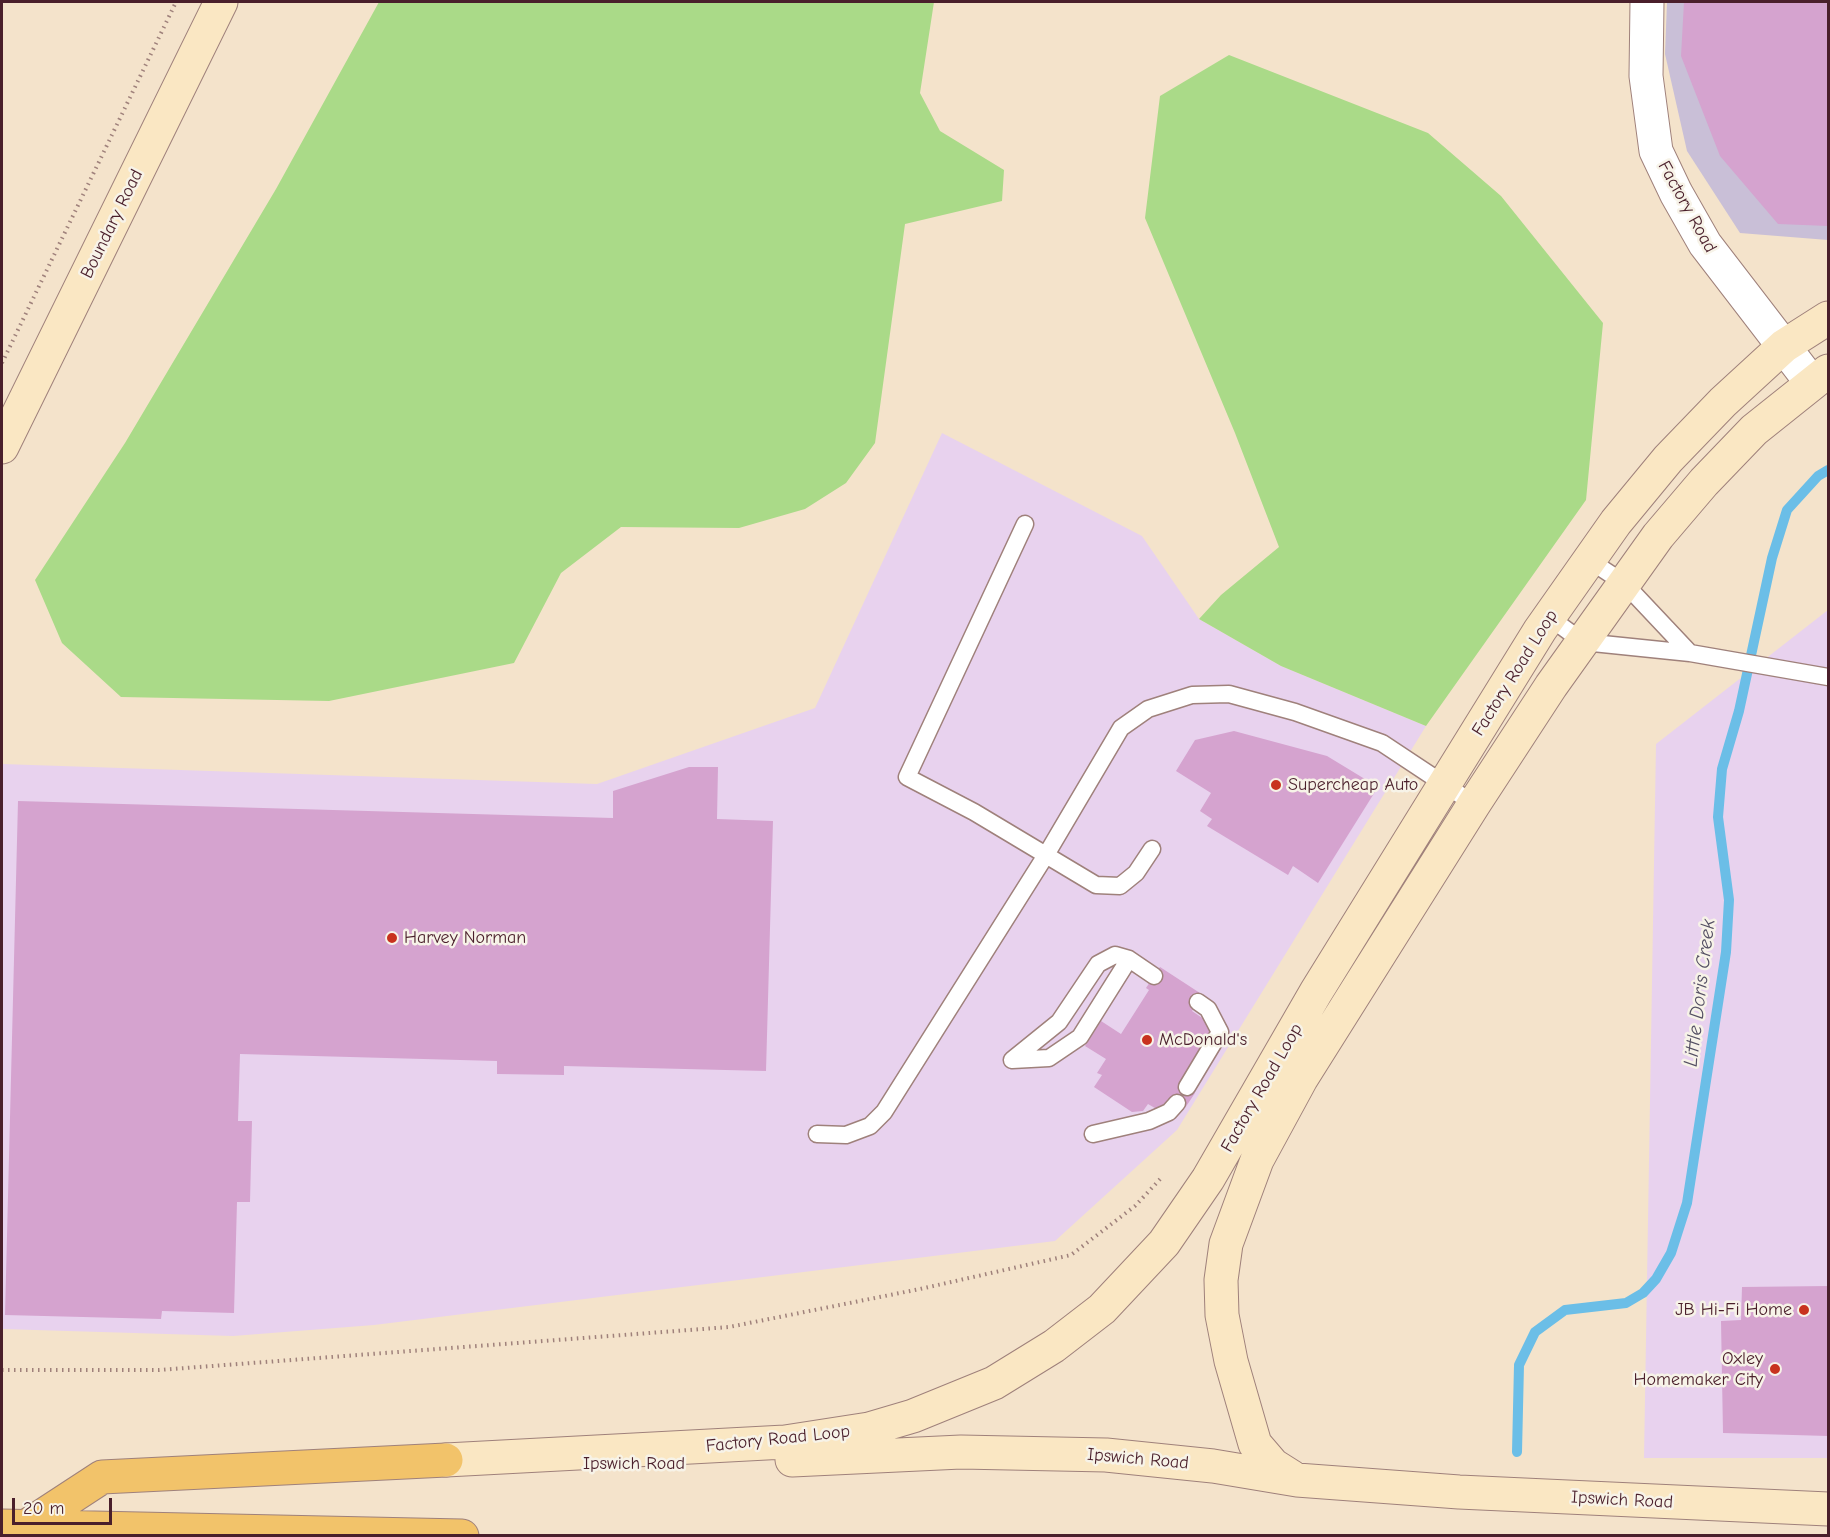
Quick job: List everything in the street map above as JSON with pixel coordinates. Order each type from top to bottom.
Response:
[{"type":"highway","points":[[14,1526],[102,1477],[446,1460]]},
{"type":"highway","points":[[14,1526],[462,1536]]},
{"type":"main road","name":"Boundary Road","points":[[2,447],[221,2]]},
{"type":"main road","name":"Factory Road Loop","points":[[446,1460],[785,1442],[869,1429],[932,1409],[994,1383],[1054,1346],[1102,1309],[1126,1286],[1175,1227],[1232,1141],[1316,992],[1445,784],[1549,617],[1616,522],[1668,459],[1723,402],[1784,346],[1828,318]]},
{"type":"main road","name":"Factory Road Loop","points":[[1296,1480],[1272,1465],[1255,1444],[1222,1315],[1221,1280],[1226,1245],[1257,1160],[1301,1079],[1474,804],[1624,583],[1658,536],[1704,482],[1754,430],[1820,376]]},
{"type":"main road","name":"Ipswich Road","points":[[446,1460],[641,1465],[961,1452],[1050,1453],[1176,1462],[1296,1480],[1459,1492],[1828,1509]]},
{"type":"street","name":"Factory Road","points":[[1647,2],[1646,76],[1656,151],[1676,193],[1705,244],[1784,346],[1820,376]]},
{"type":"lane","points":[[1025,524],[907,777],[974,812],[1096,885],[1120,886],[1136,873],[1152,849]]},
{"type":"lane","points":[[1589,560],[1624,583],[1690,653]]},
{"type":"lane","points":[[1549,617],[1583,642],[1690,653],[1828,676]]},
{"type":"lane","points":[[817,1134],[846,1136],[870,1126],[884,1112],[1046,855],[1121,728],[1148,709],[1192,695],[1229,694],[1338,726],[1382,744],[1474,804]]},
{"type":"lane","points":[[1129,959],[1080,1038],[1049,1058],[1012,1060],[1059,1022],[1098,964],[1115,955],[1129,959],[1155,976]]},
{"type":"lane","points":[[1187,1087],[1220,1032],[1208,1009],[1198,1002]]},
{"type":"lane","points":[[1093,1134],[1149,1121],[1168,1112],[1176,1103]]},
{"type":"path","points":[[2,363],[176,2]]},
{"type":"path","points":[[2,1370],[159,1370],[729,1327],[920,1289],[1071,1255],[1134,1206],[1163,1176]]},
{"type":"shaded area","points":[[1667,2],[1828,2],[1828,240],[1740,233],[1687,151],[1665,54]]},
{"type":"shaded area","points":[[942,433],[1142,536],[1199,619],[1281,666],[1426,726],[1177,1130],[1055,1241],[374,1325],[233,1336],[2,1329],[2,764],[597,784],[815,708]]},
{"type":"shaded area","points":[[1828,610],[1828,1458],[1644,1458],[1656,744]]},
{"type":"green space","points":[[379,2],[934,2],[920,93],[940,131],[1004,170],[1002,201],[905,224],[875,443],[846,483],[805,509],[739,528],[621,527],[561,573],[514,663],[329,701],[121,697],[62,643],[35,580],[125,443],[276,189]]},
{"type":"green space","points":[[1229,55],[1428,133],[1501,196],[1603,323],[1586,500],[1426,726],[1281,666],[1199,619],[1221,595],[1279,547],[1235,433],[1145,218],[1160,96]]},
{"type":"building","points":[[1684,2],[1828,2],[1828,226],[1778,224],[1720,156],[1681,56]]},
{"type":"building","points":[[1234,731],[1327,756],[1378,787],[1318,883],[1293,866],[1288,875],[1207,826],[1212,819],[1200,811],[1211,793],[1176,771],[1195,740]]},
{"type":"building","name":"Harvey Norman","points":[[689,767],[718,767],[717,819],[773,821],[766,1071],[564,1066],[564,1075],[497,1074],[497,1061],[240,1054],[238,1121],[252,1121],[250,1202],[237,1202],[234,1313],[162,1311],[161,1319],[5,1315],[18,801],[613,818],[613,791]]},
{"type":"building","name":"McDonald's","points":[[1160,967],[1203,995],[1192,1011],[1214,1026],[1180,1082],[1195,1093],[1185,1108],[1168,1099],[1160,1111],[1148,1104],[1143,1111],[1132,1112],[1094,1087],[1102,1075],[1097,1073],[1106,1059],[1085,1046],[1101,1021],[1121,1034],[1149,990],[1146,988]]},
{"type":"building","name":"Oxley Homemaker City","points":[[1828,1286],[1828,1436],[1723,1433],[1721,1321],[1741,1320],[1742,1287]]},
{"type":"waterway","name":"Little Doris Creek","points":[[1517,1452],[1519,1365],[1535,1332],[1565,1310],[1626,1303],[1643,1293],[1656,1279],[1671,1253],[1687,1203],[1726,952],[1729,900],[1718,817],[1722,769],[1739,711],[1772,558],[1787,510],[1818,476],[1828,470]]},
{"type":"place","name":"Supercheap Auto","points":[[1276,785]]},
{"type":"place","name":"Harvey Norman","points":[[392,938]]},
{"type":"place","name":"McDonald's","points":[[1147,1040]]},
{"type":"place","name":"JB Hi-Fi Home","points":[[1804,1310]]},
{"type":"place","name":"Oxley Homemaker City","points":[[1775,1369]]}]
